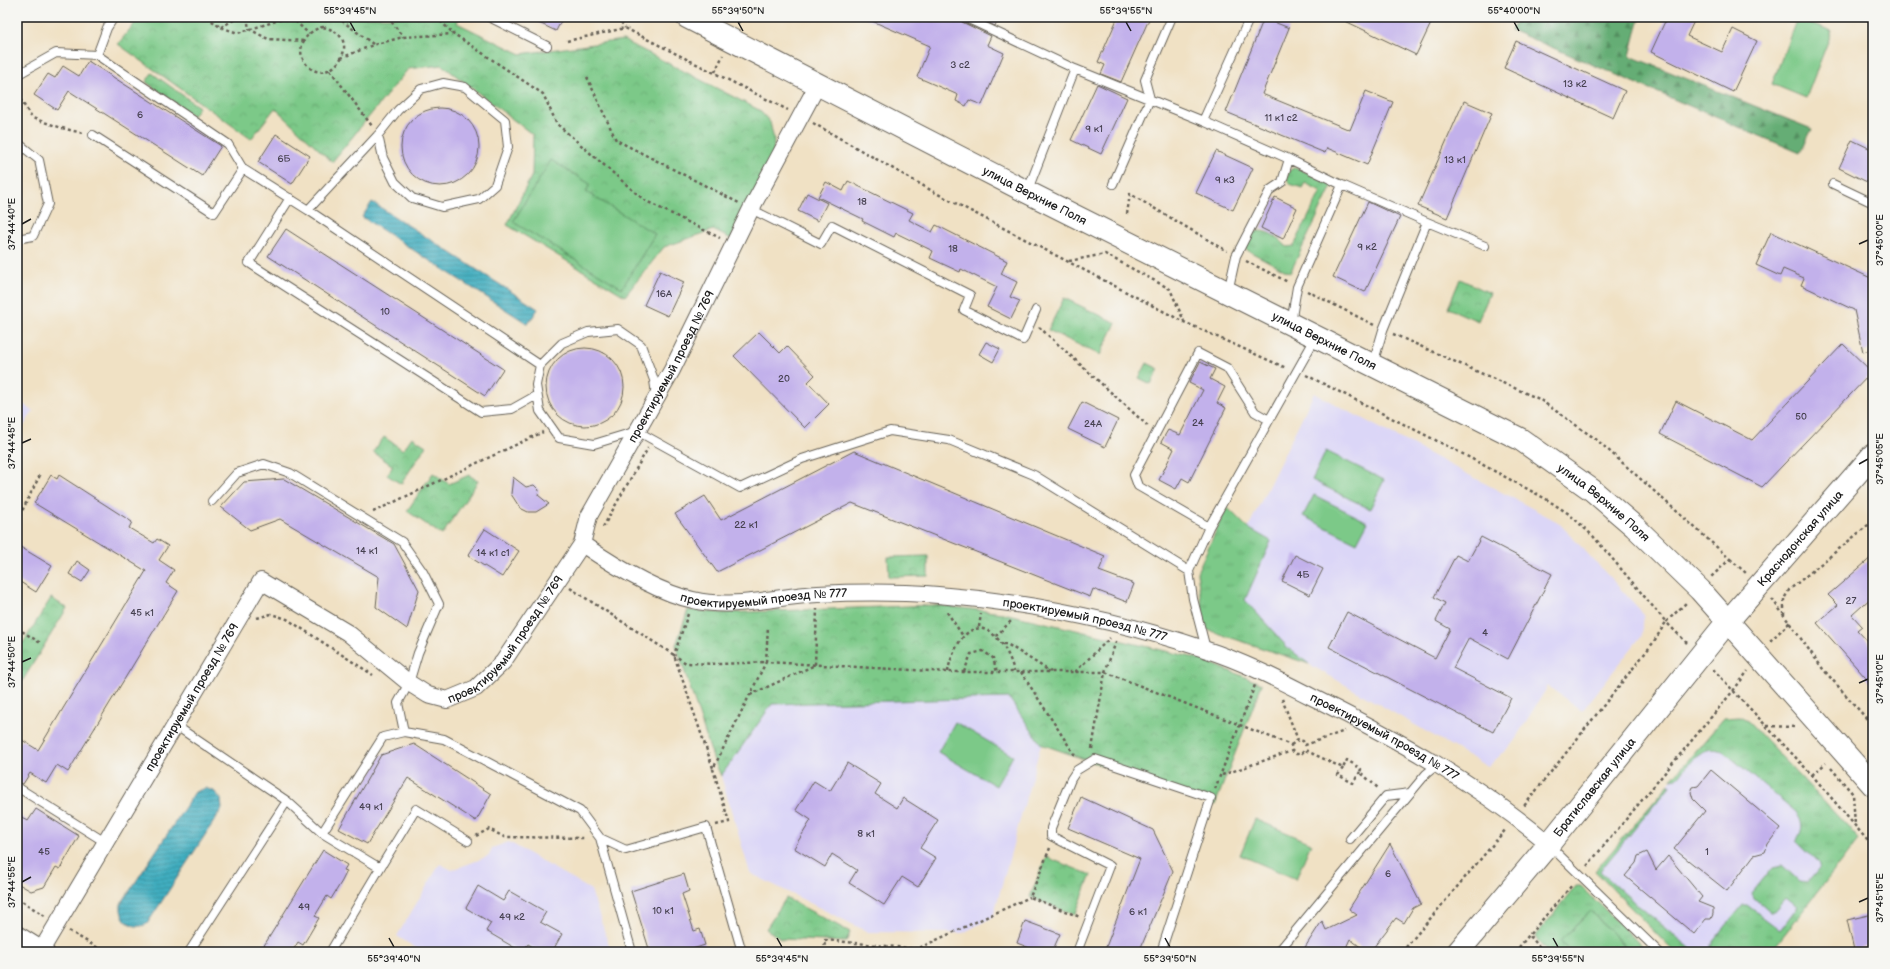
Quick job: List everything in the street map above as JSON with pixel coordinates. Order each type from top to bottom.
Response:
[{"type":"main road","name":"улица Верхние Поля","points":[[687,17],[1027,192],[1520,440],[1592,490],[1635,527],[1700,590],[1873,785]]},
{"type":"main road","name":"Краснодонская улица","points":[[1728,621],[1873,455]]},
{"type":"main road","name":"Братиславская улица","points":[[1458,952],[1549,844],[1728,621]]},
{"type":"street","name":"проектируемый проезд № 769","points":[[44,951],[57,923],[260,581],[348,633],[409,682],[428,695],[447,700],[476,688],[503,662],[557,581],[588,548],[589,516],[672,370],[751,209],[804,122],[818,84]]},
{"type":"street","name":"проектируемый проезд № 777","points":[[588,548],[659,588],[693,600],[724,605],[817,594],[935,595],[1027,605],[1121,626],[1206,649],[1268,675],[1366,723],[1438,764],[1516,816],[1549,844]]},
{"type":"street","points":[[22,942],[44,951]]},
{"type":"lane","points":[[97,55],[107,28],[114,17]]},
{"type":"lane","points":[[489,17],[547,46]]},
{"type":"lane","points":[[964,17],[1075,69],[1203,121],[1342,185],[1485,246]]},
{"type":"lane","points":[[1113,184],[1150,99],[1145,80],[1172,17]]},
{"type":"lane","points":[[1203,121],[1250,17]]},
{"type":"lane","points":[[17,74],[56,53],[97,55],[228,144],[243,169],[290,198],[540,366]]},
{"type":"lane","points":[[1027,192],[1075,69]]},
{"type":"lane","points":[[308,210],[378,135],[398,110],[421,89],[443,83],[465,87],[505,120],[508,147],[495,185],[479,199],[442,207],[412,198],[395,182],[384,158],[378,135]]},
{"type":"lane","points":[[93,135],[214,214],[243,169]]},
{"type":"lane","points":[[17,142],[39,160],[48,204],[33,236],[17,239]]},
{"type":"lane","points":[[1228,293],[1236,256],[1270,190],[1282,182],[1289,160]]},
{"type":"lane","points":[[1833,184],[1873,203]]},
{"type":"lane","points":[[1291,324],[1297,287],[1342,185]]},
{"type":"lane","points":[[290,198],[249,263],[481,412],[512,409],[537,395]]},
{"type":"lane","points":[[751,209],[821,244],[832,225],[970,294],[964,310],[1023,340],[1036,310]]},
{"type":"lane","points":[[1373,365],[1383,330],[1427,222]]},
{"type":"lane","points":[[656,398],[654,380],[641,344],[618,329],[588,332],[562,343],[540,366],[536,385],[540,411],[559,438],[594,444],[637,431],[740,488],[802,459],[890,431],[949,440],[1034,475],[1190,571]]},
{"type":"lane","points":[[1206,649],[1193,599],[1190,571],[1209,527],[1316,337]]},
{"type":"lane","points":[[1209,527],[1138,486],[1134,475],[1198,353],[1227,368],[1255,412],[1269,420]]},
{"type":"lane","points":[[212,501],[237,473],[264,464],[290,473],[402,542],[423,572],[439,604],[418,653],[409,682],[398,703],[404,732]]},
{"type":"lane","points":[[175,725],[286,801],[322,833],[380,868]]},
{"type":"lane","points":[[322,833],[382,737],[404,732],[444,739],[580,811],[600,838],[632,952]]},
{"type":"lane","points":[[1077,952],[1110,866],[1054,838],[1051,836],[1051,828],[1071,779],[1079,768],[1095,759],[1211,798],[1161,952]]},
{"type":"lane","points":[[1278,952],[1426,774],[1438,764]]},
{"type":"lane","points":[[17,787],[105,842]]},
{"type":"lane","points":[[1350,839],[1386,796],[1410,793]]},
{"type":"lane","points":[[189,952],[286,801]]},
{"type":"lane","points":[[330,952],[416,809],[468,841]]},
{"type":"lane","points":[[600,838],[626,850],[706,827],[742,952]]},
{"type":"lane","points":[[1549,844],[1660,952]]},
{"type":"path","points":[[207,17],[220,27],[238,33],[290,17],[309,34]]},
{"type":"path","points":[[220,27],[239,17]]},
{"type":"path","points":[[246,17],[249,29],[268,40],[305,41]]},
{"type":"path","points":[[337,17],[373,45]]},
{"type":"path","points":[[388,17],[403,37]]},
{"type":"path","points":[[436,17],[454,34],[543,94],[557,124],[644,200],[734,245]]},
{"type":"path","points":[[618,17],[625,28],[804,122],[811,121],[934,192],[1184,322],[1296,371],[1461,453],[1546,499],[1569,514],[1593,536],[1666,622],[1653,643],[1516,816],[1402,952]]},
{"type":"path","points":[[324,27],[332,29],[339,34],[343,41],[345,50],[338,65],[330,70],[322,71],[313,69],[306,64],[302,57],[300,48],[309,34],[315,28],[324,27]]},
{"type":"path","points":[[567,41],[625,28]]},
{"type":"path","points":[[341,58],[373,45],[403,37],[454,34]]},
{"type":"path","points":[[330,70],[378,135]]},
{"type":"path","points":[[587,77],[616,140],[751,209]]},
{"type":"path","points":[[17,94],[32,118],[62,128],[93,135]]},
{"type":"path","points":[[1069,261],[1105,254],[1170,289],[1184,322]]},
{"type":"path","points":[[1032,320],[1156,434]]},
{"type":"path","points":[[362,518],[552,428]]},
{"type":"path","points":[[588,548],[601,531],[652,440]]},
{"type":"path","points":[[17,521],[40,475]]},
{"type":"path","points":[[1784,615],[1784,599],[1789,590],[1873,521]]},
{"type":"path","points":[[1730,559],[1760,584],[1790,622],[1823,669],[1873,726]]},
{"type":"path","points":[[557,581],[686,664],[766,662],[948,672],[1105,672],[1291,745]]},
{"type":"path","points":[[815,665],[817,594]]},
{"type":"path","points":[[935,595],[963,636]]},
{"type":"path","points":[[693,600],[674,655],[713,768],[729,822],[706,827]]},
{"type":"path","points":[[996,636],[1027,605]]},
{"type":"path","points":[[254,620],[264,615],[271,614],[287,619],[377,678]]},
{"type":"path","points":[[1515,952],[1733,691],[1774,636],[1790,622]]},
{"type":"path","points":[[713,768],[766,662],[768,626]]},
{"type":"path","points":[[1021,672],[1079,768],[1091,760],[1105,672],[1121,626]]},
{"type":"path","points":[[1076,672],[1121,626]]},
{"type":"path","points":[[17,628],[42,644]]},
{"type":"path","points":[[948,672],[951,658],[963,636],[970,630],[979,628],[996,636],[1011,659],[1014,672]]},
{"type":"path","points":[[17,638],[21,631]]},
{"type":"path","points":[[1002,644],[1007,644],[1051,672]]},
{"type":"path","points":[[964,672],[971,654],[983,651],[993,658],[998,672]]},
{"type":"path","points":[[749,696],[815,665]]},
{"type":"path","points":[[1211,798],[1222,775],[1239,725],[1268,675]]},
{"type":"path","points":[[1268,675],[1298,740],[1303,741],[1306,750]]},
{"type":"path","points":[[1305,745],[1366,723]]},
{"type":"path","points":[[1766,726],[1794,726],[1799,731]]},
{"type":"path","points":[[1291,745],[1298,740]]},
{"type":"path","points":[[1291,745],[1292,751],[1296,754],[1301,754],[1306,750]]},
{"type":"path","points":[[1306,750],[1343,768]]},
{"type":"path","points":[[1222,775],[1292,751]]},
{"type":"path","points":[[1822,757],[1852,794],[1855,826]]},
{"type":"path","points":[[1360,772],[1353,783],[1338,775],[1347,760],[1361,769],[1360,772],[1386,796]]},
{"type":"path","points":[[1812,775],[1826,762]]},
{"type":"path","points":[[468,841],[488,830],[504,837],[600,838]]},
{"type":"path","points":[[824,952],[825,940],[917,950],[1030,897],[1054,838]]},
{"type":"path","points":[[1030,897],[1089,920]]},
{"type":"path","points":[[17,898],[105,952]]},
{"type":"path","points":[[1529,935],[1544,952]]},
{"type":"shaded area","points":[[1314,393],[1558,522],[1644,614],[1642,635],[1582,711],[1548,686],[1512,744],[1488,767],[1309,664],[1288,648],[1245,600],[1271,541],[1248,528]]},
{"type":"shaded area","points":[[17,400],[33,411],[17,437]]},
{"type":"shaded area","points":[[1009,698],[1041,744],[993,917],[963,933],[868,932],[750,873],[721,776],[772,704]]},
{"type":"shaded area","points":[[1740,717],[1749,722],[1859,839],[1773,949],[1765,952],[1674,952],[1595,871],[1724,718]]},
{"type":"shaded area","points":[[509,842],[591,890],[611,952],[422,952],[397,936],[440,864],[452,870],[489,856],[492,848]]},
{"type":"green space","points":[[140,17],[459,17],[457,23],[521,54],[623,40],[759,110],[770,122],[774,140],[773,160],[731,239],[713,230],[664,247],[625,296],[507,225],[532,175],[533,135],[442,65],[408,69],[332,162],[275,108],[251,139],[118,44]]},
{"type":"green space","points":[[1519,17],[1640,17],[1630,56],[1812,129],[1800,153],[1511,30]]},
{"type":"green space","points":[[1797,18],[1832,31],[1806,98],[1772,84]]},
{"type":"green space","points":[[152,73],[199,107],[193,116],[146,82]]},
{"type":"green space","points":[[551,160],[590,184],[586,192],[655,234],[622,288],[513,222]]},
{"type":"green space","points":[[1295,167],[1329,183],[1332,186],[1290,273],[1245,249],[1253,232],[1258,231],[1263,231],[1272,235],[1287,247],[1294,246],[1321,191],[1305,183],[1302,188],[1290,184],[1287,179],[1289,171]]},
{"type":"green space","points":[[1460,279],[1490,293],[1478,321],[1448,308]]},
{"type":"green space","points":[[1064,298],[1116,323],[1100,355],[1048,330]]},
{"type":"green space","points":[[1147,363],[1159,369],[1151,384],[1139,378]]},
{"type":"green space","points":[[384,437],[403,450],[412,437],[426,446],[401,484],[387,475],[393,466],[373,452]]},
{"type":"green space","points":[[1326,451],[1384,480],[1370,509],[1312,480]]},
{"type":"green space","points":[[433,473],[449,484],[469,475],[478,481],[442,535],[407,511]]},
{"type":"green space","points":[[1314,495],[1368,522],[1357,543],[1303,516]]},
{"type":"green space","points":[[1227,507],[1248,528],[1271,541],[1245,600],[1288,648],[1309,664],[1205,629],[1197,572]]},
{"type":"green space","points":[[928,556],[928,576],[889,577],[888,557]]},
{"type":"green space","points":[[51,598],[67,608],[20,685],[17,683],[17,643],[19,640],[23,643]]},
{"type":"green space","points":[[936,605],[1003,613],[1200,659],[1262,684],[1215,805],[1041,744],[1009,698],[772,704],[721,776],[713,758],[676,645],[688,610],[722,613]]},
{"type":"green space","points":[[1740,717],[1749,722],[1859,839],[1773,949],[1765,952],[1711,952],[1711,944],[1743,905],[1747,905],[1780,930],[1797,907],[1786,898],[1774,912],[1770,912],[1754,898],[1752,893],[1773,867],[1782,865],[1800,882],[1807,883],[1819,869],[1820,864],[1796,841],[1802,826],[1796,812],[1724,752],[1716,749],[1702,752],[1691,761],[1677,779],[1671,780],[1724,718]]},
{"type":"green space","points":[[955,722],[1013,756],[996,786],[938,752]]},
{"type":"green space","points":[[1669,784],[1670,786],[1600,871],[1634,902],[1695,952],[1674,952],[1595,871]]},
{"type":"green space","points":[[1255,819],[1311,843],[1296,879],[1240,855]]},
{"type":"green space","points":[[1046,857],[1091,875],[1075,915],[1030,897]]},
{"type":"green space","points":[[1576,886],[1581,886],[1648,952],[1630,952],[1591,911],[1560,941],[1567,948],[1563,952],[1548,952],[1535,937]]},
{"type":"green space","points":[[786,898],[850,932],[846,942],[781,939],[766,929]]},
{"type":"green space","points":[[1591,911],[1630,952],[1570,952],[1560,941]]},
{"type":"water","points":[[372,202],[538,309],[528,324],[362,217]]},
{"type":"water","points":[[205,788],[214,791],[221,799],[222,809],[147,924],[137,926],[128,923],[122,915],[121,904],[195,792]]},
{"type":"building","points":[[526,17],[563,17],[556,31]]},
{"type":"building","points":[[863,17],[959,17],[962,22],[991,36],[987,45],[1004,53],[982,105],[969,100],[966,106],[956,101],[958,95],[917,77],[930,46]]},
{"type":"building","points":[[977,17],[999,17],[995,26]]},
{"type":"building","points":[[1118,17],[1150,17],[1121,82],[1101,74],[1105,65],[1098,62]]},
{"type":"building","points":[[1337,17],[1434,17],[1416,55]]},
{"type":"building","points":[[1667,17],[1696,17],[1687,36],[1722,52],[1733,29],[1757,41],[1733,92],[1651,52]]},
{"type":"building","points":[[1264,18],[1289,28],[1262,94],[1350,130],[1366,91],[1393,102],[1367,165],[1327,148],[1325,153],[1226,112]]},
{"type":"building","points":[[1516,41],[1625,91],[1613,118],[1504,68]]},
{"type":"building","points":[[88,61],[221,146],[202,176],[69,91],[57,110],[34,95],[48,74],[55,78],[63,66],[79,76]]},
{"type":"building","points":[[1097,84],[1127,98],[1101,154],[1071,140]]},
{"type":"building","points":[[1464,101],[1492,113],[1447,218],[1418,206]]},
{"type":"building","points":[[432,108],[448,108],[462,114],[473,125],[479,139],[479,155],[473,169],[462,180],[448,186],[432,186],[418,180],[407,169],[401,155],[401,139],[407,125],[418,114]]},
{"type":"building","points":[[276,134],[310,156],[292,184],[258,162]]},
{"type":"building","points":[[1852,140],[1873,150],[1873,185],[1839,168]]},
{"type":"building","points":[[1216,151],[1253,168],[1233,210],[1196,193]]},
{"type":"building","points":[[848,181],[913,213],[909,220],[932,232],[936,225],[1007,261],[1001,274],[1017,282],[1010,297],[1020,301],[1011,319],[987,307],[997,287],[961,269],[960,272],[930,258],[933,251],[896,233],[894,237],[862,221],[863,219],[818,197],[826,182],[843,191]]},
{"type":"building","points":[[807,193],[827,203],[818,221],[798,211]]},
{"type":"building","points":[[1275,197],[1297,208],[1283,239],[1261,228]]},
{"type":"building","points":[[1368,202],[1400,217],[1365,292],[1333,277]]},
{"type":"building","points":[[286,229],[503,369],[485,396],[268,256]]},
{"type":"building","points":[[1771,232],[1873,279],[1873,349],[1863,352],[1854,310],[1801,285],[1804,278],[1783,269],[1780,276],[1756,265]]},
{"type":"building","points":[[660,271],[684,282],[668,316],[644,305]]},
{"type":"building","points":[[759,332],[780,353],[787,346],[815,375],[808,382],[829,404],[805,428],[734,356]]},
{"type":"building","points":[[986,342],[1000,349],[993,362],[979,354]]},
{"type":"building","points":[[1843,344],[1872,372],[1762,487],[1660,434],[1676,401],[1752,440]]},
{"type":"building","points":[[577,348],[593,348],[607,354],[618,365],[624,379],[624,395],[618,409],[607,420],[593,426],[577,426],[563,420],[552,409],[546,395],[546,379],[552,365],[563,354]]},
{"type":"building","points":[[1200,362],[1215,369],[1210,379],[1225,387],[1217,403],[1226,408],[1189,482],[1182,478],[1176,489],[1159,480],[1174,449],[1161,442],[1168,430],[1180,435],[1203,390],[1189,383]]},
{"type":"building","points":[[1082,402],[1118,420],[1105,447],[1068,429]]},
{"type":"building","points":[[854,451],[1105,556],[1099,571],[1134,584],[1127,602],[1093,589],[1090,597],[852,503],[717,572],[675,514],[705,496],[721,520]]},
{"type":"building","points":[[51,475],[57,479],[59,475],[132,522],[129,528],[154,543],[157,539],[168,546],[159,560],[174,570],[166,583],[178,591],[68,772],[57,765],[46,783],[30,773],[23,784],[17,782],[17,747],[22,740],[38,750],[146,571],[34,503]]},
{"type":"building","points":[[513,477],[526,487],[534,485],[539,490],[538,495],[549,504],[536,512],[528,512],[520,508],[511,494]]},
{"type":"building","points":[[284,479],[394,544],[419,590],[407,629],[376,607],[379,577],[280,519],[250,530],[221,507],[244,482]]},
{"type":"building","points":[[485,529],[519,551],[502,577],[468,556]]},
{"type":"building","points":[[1481,537],[1552,574],[1508,659],[1469,638],[1453,668],[1511,698],[1493,732],[1329,647],[1347,612],[1435,658],[1450,629],[1436,621],[1445,603],[1434,597],[1456,555],[1468,561]]},
{"type":"building","points":[[17,545],[52,566],[36,592],[17,580]]},
{"type":"building","points":[[1295,555],[1323,569],[1310,595],[1282,581]]},
{"type":"building","points":[[1873,556],[1873,596],[1852,615],[1862,626],[1857,630],[1873,647],[1873,686],[1817,623],[1838,605],[1828,595]]},
{"type":"building","points":[[77,561],[90,570],[82,582],[69,574]]},
{"type":"building","points":[[414,744],[491,794],[476,821],[408,778],[367,844],[339,829],[381,755]]},
{"type":"building","points":[[847,763],[881,784],[875,794],[897,808],[903,798],[938,820],[920,848],[936,858],[918,887],[902,877],[884,905],[849,883],[857,870],[832,854],[825,867],[794,848],[811,820],[796,810],[814,781],[830,791]]},
{"type":"building","points":[[1711,770],[1780,828],[1768,844],[1765,852],[1754,855],[1727,891],[1674,849],[1705,811],[1693,799],[1691,792],[1693,787],[1698,786]]},
{"type":"building","points":[[1081,797],[1153,830],[1173,871],[1139,952],[1104,952],[1140,859],[1068,828]]},
{"type":"building","points":[[36,809],[79,836],[60,869],[56,867],[44,887],[31,891],[17,883],[17,814],[28,821]]},
{"type":"building","points":[[1390,844],[1421,904],[1413,908],[1404,923],[1396,918],[1370,952],[1367,952],[1350,939],[1344,952],[1302,952],[1322,921],[1326,930],[1357,915],[1349,909]]},
{"type":"building","points":[[323,850],[347,865],[344,870],[347,871],[331,899],[327,896],[315,916],[319,918],[303,945],[298,942],[292,952],[260,952]]},
{"type":"building","points":[[1647,852],[1656,870],[1668,856],[1702,897],[1698,902],[1713,908],[1711,919],[1706,919],[1694,934],[1625,876],[1636,863],[1638,856]]},
{"type":"building","points":[[684,874],[689,891],[682,894],[694,931],[700,929],[705,945],[683,952],[650,952],[631,891]]},
{"type":"building","points":[[478,886],[503,901],[509,891],[546,912],[540,922],[562,934],[552,952],[542,952],[528,944],[522,952],[486,931],[491,923],[466,908]]},
{"type":"building","points":[[1873,914],[1873,945],[1854,950],[1847,920]]},
{"type":"building","points":[[1025,921],[1060,934],[1052,952],[1040,952],[1017,943]]}]
